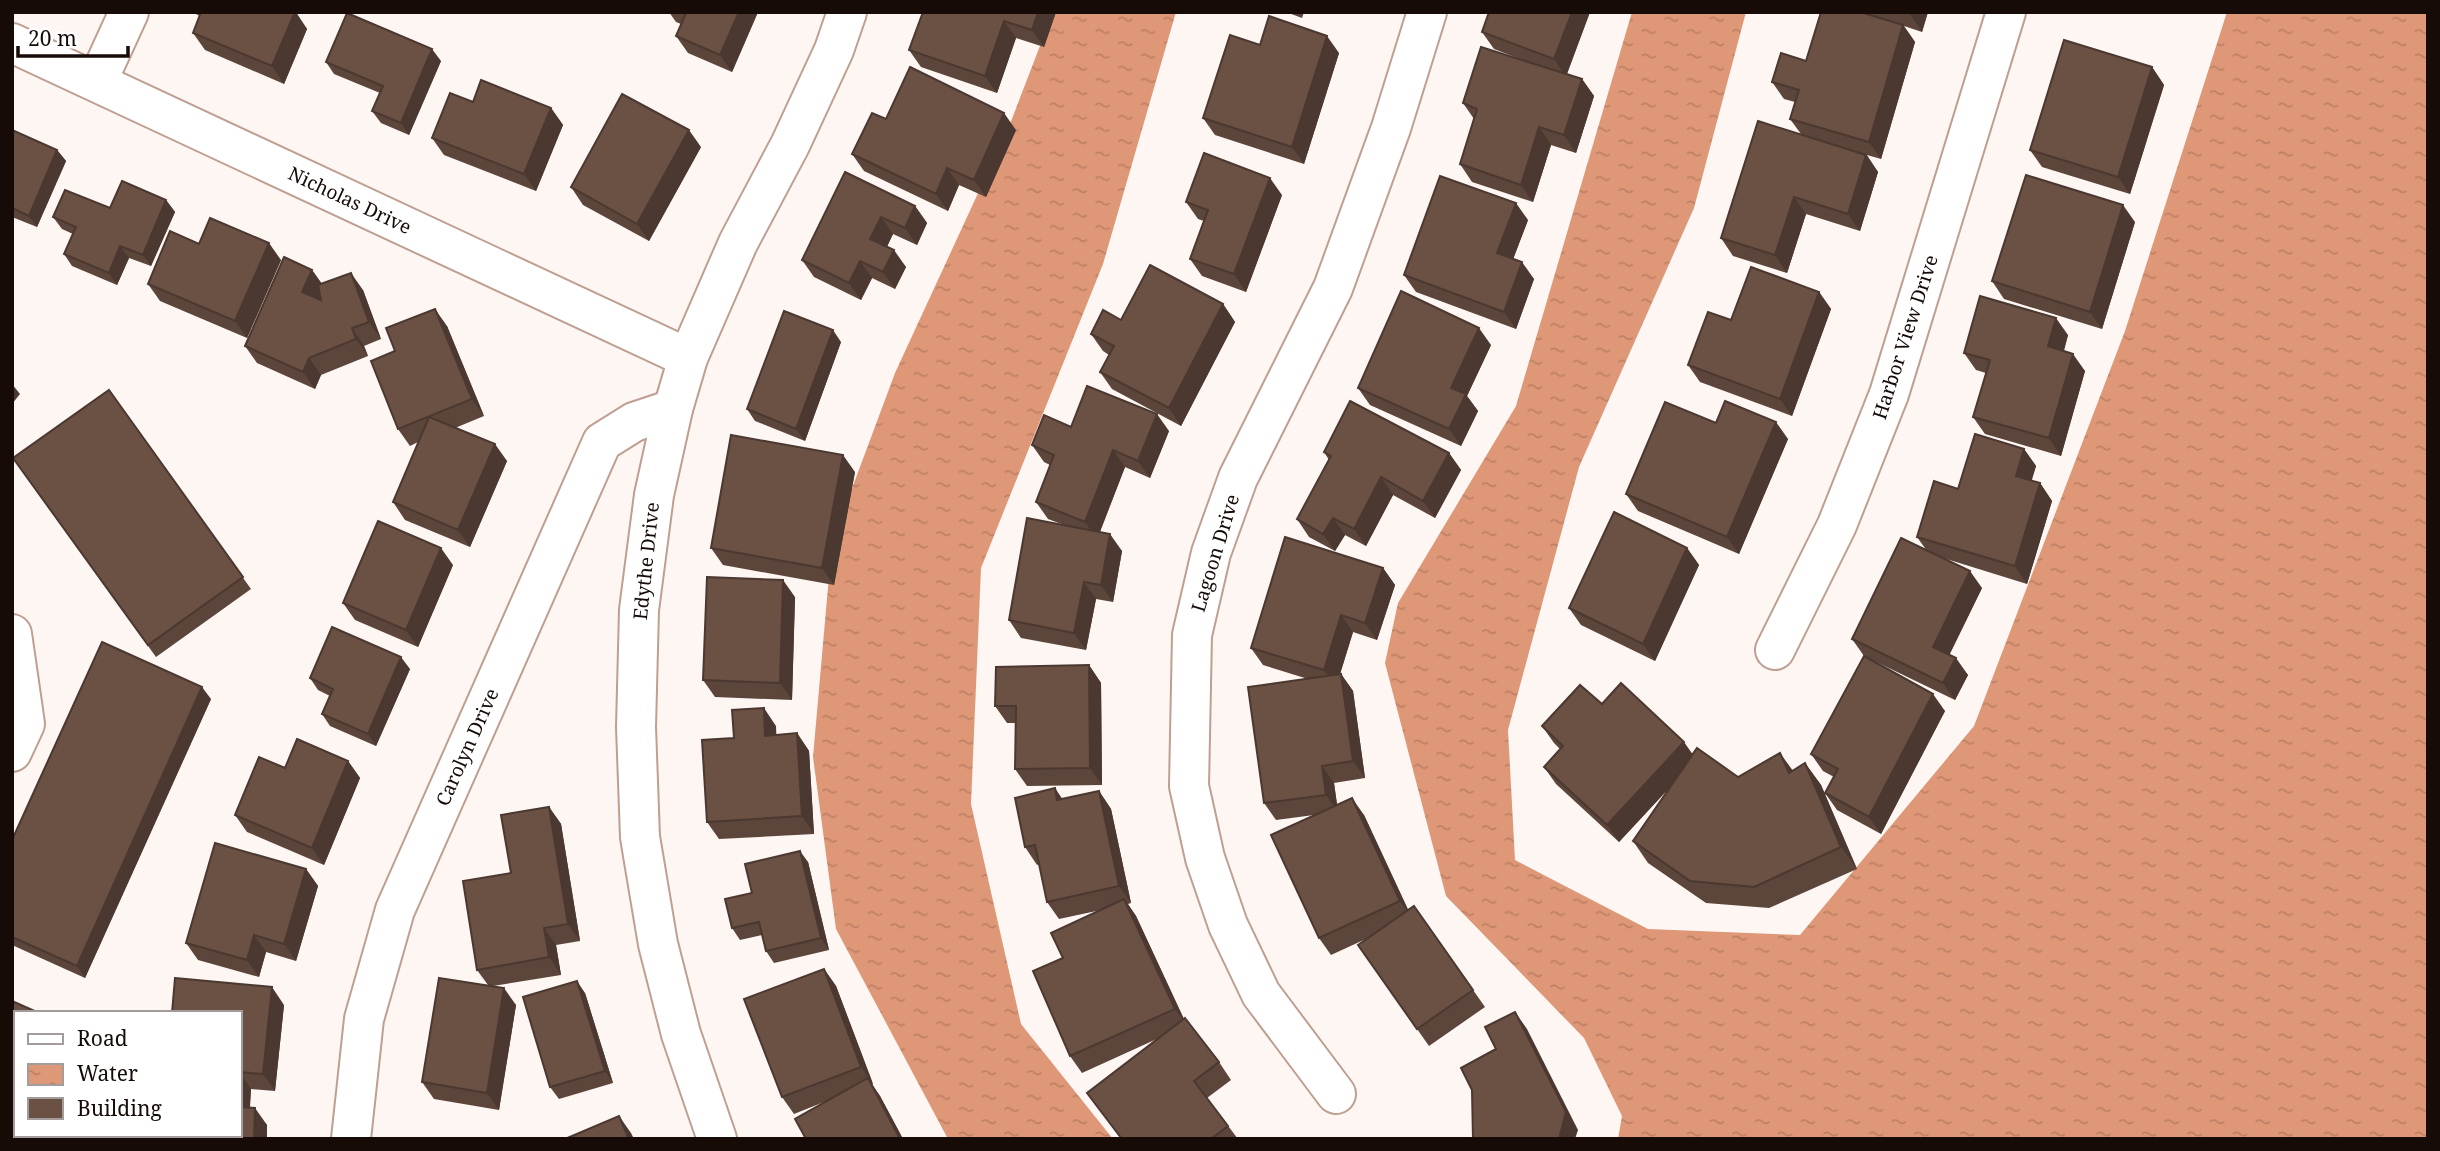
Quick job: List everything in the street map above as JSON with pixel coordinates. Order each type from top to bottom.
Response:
[{"type":"street","points":[[97,82],[129,12]]},
{"type":"street","name":"Edythe Drive","points":[[717,1139],[677,1021],[658,944],[640,837],[636,727],[639,610],[653,495],[688,358],[738,243],[790,145],[834,50],[847,12]]},
{"type":"street","name":"Lagoon Drive","points":[[1336,1094],[1298,1047],[1261,994],[1228,925],[1205,858],[1189,786],[1192,635],[1212,553],[1238,478],[1333,288],[1391,128],[1427,12]]},
{"type":"street","name":"Harbor View Drive","points":[[1775,650],[1837,524],[1889,394],[2006,12]]},
{"type":"street","name":"Nicholas Drive","points":[[12,43],[688,358]]},
{"type":"street","name":"Carolyn Drive","points":[[351,1139],[364,1019],[395,910],[602,442],[634,422],[673,409]]},
{"type":"street","points":[[12,634],[25,724],[12,752]]},
{"type":"water","points":[[1053,12],[1176,12],[1103,264],[981,568],[971,804],[1021,1024],[1113,1139],[948,1139],[836,929],[813,757],[832,542],[895,373],[1010,124]]},
{"type":"water","points":[[1632,12],[1746,12],[1694,208],[1579,467],[1508,730],[1515,860],[1648,929],[1800,935],[1974,726],[2125,331],[2227,12],[2428,12],[2428,1139],[1618,1139],[1622,1116],[1584,1038],[1446,896],[1385,663],[1398,603],[1516,406]]},
{"type":"building","points":[[201,12],[295,12],[272,66],[193,33]]},
{"type":"building","points":[[683,12],[739,12],[720,55],[676,36],[686,13]]},
{"type":"building","points":[[923,12],[1038,12],[1032,30],[1004,21],[985,76],[909,50]]},
{"type":"building","points":[[1489,12],[1572,12],[1554,59],[1482,32]]},
{"type":"building","points":[[1821,12],[1860,12],[1903,25],[1869,142],[1790,119],[1799,90],[1772,82],[1781,53],[1806,61]]},
{"type":"building","points":[[347,13],[432,49],[401,123],[372,111],[383,86],[326,62]]},
{"type":"building","points":[[1269,16],[1327,36],[1292,147],[1203,118],[1230,35],[1260,45]]},
{"type":"building","points":[[2064,40],[2152,67],[2118,177],[2030,150]]},
{"type":"building","points":[[1481,47],[1582,79],[1564,135],[1539,127],[1521,185],[1460,164],[1477,109],[1463,103]]},
{"type":"building","points":[[910,67],[1004,113],[974,180],[947,168],[936,194],[852,154],[872,113],[886,119]]},
{"type":"building","points":[[481,80],[551,108],[524,174],[432,138],[450,93],[473,102]]},
{"type":"building","points":[[622,94],[689,130],[637,224],[571,187]]},
{"type":"building","points":[[1758,121],[1866,155],[1848,214],[1794,197],[1775,255],[1721,238]]},
{"type":"building","points":[[12,130],[57,150],[29,216],[12,208]]},
{"type":"building","points":[[1204,153],[1270,178],[1234,274],[1190,259],[1208,210],[1186,202]]},
{"type":"building","points":[[845,172],[915,206],[905,228],[881,217],[870,239],[894,250],[883,272],[860,261],[849,283],[802,260]]},
{"type":"building","points":[[2026,175],[2123,205],[2090,312],[1992,281]]},
{"type":"building","points":[[1440,176],[1516,203],[1497,253],[1522,262],[1504,312],[1404,275]]},
{"type":"building","points":[[122,181],[166,200],[143,255],[120,246],[109,273],[64,254],[76,227],[53,217],[65,190],[110,208]]},
{"type":"building","points":[[210,218],[269,243],[235,321],[148,284],[170,231],[199,244]]},
{"type":"building","points":[[284,257],[312,270],[302,292],[321,300],[318,285],[351,273],[369,322],[352,328],[356,339],[309,358],[303,372],[245,346]]},
{"type":"building","points":[[1150,265],[1223,304],[1169,408],[1100,372],[1114,346],[1091,334],[1103,310],[1121,320]]},
{"type":"building","points":[[1751,267],[1819,292],[1780,399],[1688,365],[1708,312],[1731,320]]},
{"type":"building","points":[[1401,291],[1479,328],[1451,388],[1466,394],[1449,429],[1358,388]]},
{"type":"building","points":[[1980,296],[2056,318],[2048,346],[2073,354],[2049,438],[1973,417],[1990,360],[1964,353]]},
{"type":"building","points":[[435,309],[472,399],[398,429],[371,361],[395,351],[386,328]]},
{"type":"building","points":[[784,311],[833,330],[796,429],[747,409]]},
{"type":"building","points":[[1087,386],[1157,414],[1138,461],[1113,450],[1085,522],[1036,502],[1054,455],[1032,445],[1044,415],[1071,427]]},
{"type":"building","points":[[109,390],[243,577],[148,645],[13,458]]},
{"type":"building","points":[[1350,401],[1449,453],[1423,501],[1381,477],[1354,529],[1333,518],[1323,534],[1297,519],[1331,456],[1324,452]]},
{"type":"building","points":[[1725,401],[1776,422],[1727,537],[1626,494],[1665,402],[1716,423]]},
{"type":"building","points":[[429,417],[495,444],[458,530],[393,502]]},
{"type":"building","points":[[1975,434],[2024,449],[2016,476],[2040,483],[2015,566],[1917,537],[1934,481],[1958,489]]},
{"type":"building","points":[[731,435],[843,455],[822,568],[711,548]]},
{"type":"building","points":[[1614,512],[1687,548],[1643,644],[1569,608]]},
{"type":"building","points":[[1027,518],[1110,534],[1101,585],[1084,582],[1074,633],[1009,620]]},
{"type":"building","points":[[378,521],[441,548],[406,630],[343,603]]},
{"type":"building","points":[[1285,537],[1383,568],[1365,623],[1341,615],[1324,670],[1251,648]]},
{"type":"building","points":[[1901,538],[1970,571],[1933,647],[1956,658],[1943,683],[1852,639]]},
{"type":"building","points":[[707,577],[783,580],[780,683],[703,680]]},
{"type":"building","points":[[332,627],[401,657],[368,734],[322,714],[333,689],[310,678]]},
{"type":"building","points":[[102,642],[202,687],[77,966],[12,937],[12,840]]},
{"type":"building","points":[[1864,656],[1933,694],[1869,817],[1825,793],[1838,769],[1811,754]]},
{"type":"building","points":[[1089,665],[1090,768],[1015,769],[1016,706],[995,706],[996,667]]},
{"type":"building","points":[[1341,674],[1353,761],[1322,766],[1326,795],[1264,803],[1248,687]]},
{"type":"building","points":[[1621,683],[1684,742],[1607,825],[1544,767],[1563,746],[1542,726],[1580,685],[1602,704]]},
{"type":"building","points":[[764,708],[765,736],[797,733],[802,816],[707,822],[702,740],[734,738],[732,710]]},
{"type":"building","points":[[297,739],[348,761],[312,848],[235,815],[259,757],[285,768]]},
{"type":"building","points":[[1697,748],[1738,777],[1780,753],[1789,773],[1805,763],[1841,847],[1754,887],[1690,881],[1633,841]]},
{"type":"building","points":[[1055,788],[1057,800],[1099,791],[1119,886],[1047,902],[1035,845],[1025,847],[1015,798]]},
{"type":"building","points":[[1352,798],[1400,901],[1319,938],[1271,835]]},
{"type":"building","points":[[549,807],[568,924],[544,928],[549,957],[477,970],[463,881],[511,873],[501,815]]},
{"type":"building","points":[[215,843],[306,869],[284,944],[254,935],[247,960],[186,943]]},
{"type":"building","points":[[800,851],[821,938],[766,951],[759,922],[732,928],[725,899],[752,893],[745,864]]},
{"type":"building","points":[[1124,899],[1175,1009],[1070,1056],[1033,971],[1063,958],[1051,933]]},
{"type":"building","points":[[1414,906],[1473,990],[1417,1029],[1358,945]]},
{"type":"building","points":[[824,969],[861,1067],[782,1097],[744,999]]},
{"type":"building","points":[[175,978],[272,987],[263,1074],[242,1072],[242,1011],[172,1011]]},
{"type":"building","points":[[439,978],[504,988],[487,1093],[422,1082]]},
{"type":"building","points":[[577,981],[605,1071],[550,1087],[523,997]]},
{"type":"building","points":[[12,1001],[34,1011],[14,1011],[12,1109]]},
{"type":"building","points":[[1515,1012],[1566,1112],[1559,1139],[1473,1139],[1472,1090],[1461,1068],[1496,1049],[1485,1027]]},
{"type":"building","points":[[1185,1018],[1219,1062],[1194,1081],[1228,1126],[1211,1139],[1122,1139],[1087,1093]]},
{"type":"building","points":[[868,1078],[900,1139],[806,1139],[795,1119]]},
{"type":"building","points":[[242,1107],[255,1108],[254,1139],[168,1139],[242,1137]]},
{"type":"building","points":[[619,1116],[629,1139],[565,1139]]}]
